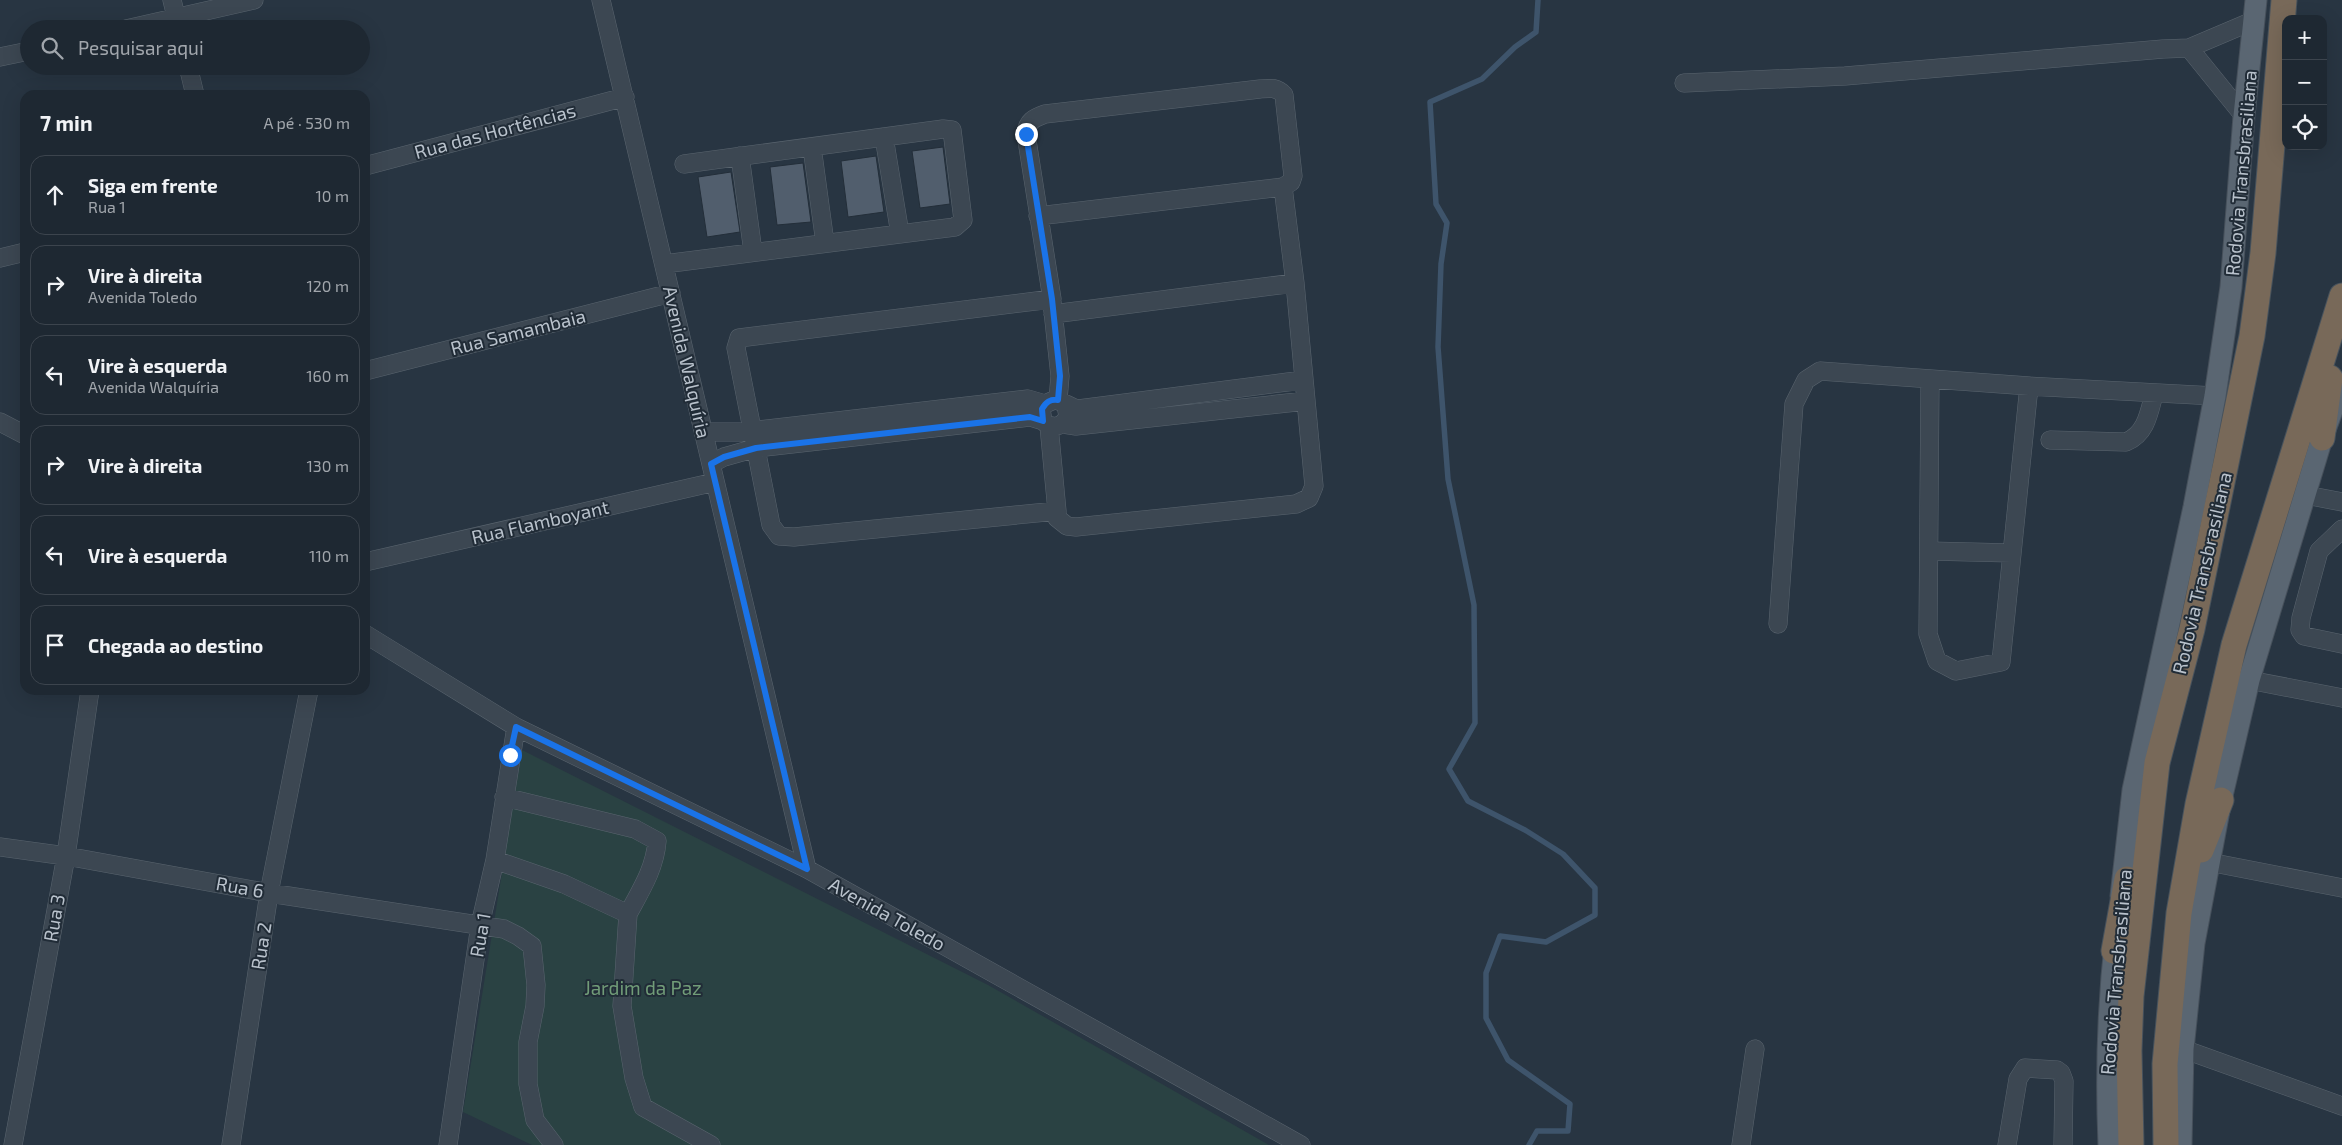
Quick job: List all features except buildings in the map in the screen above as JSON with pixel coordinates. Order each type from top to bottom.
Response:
[{"type":"highway","name":"Rodovia Transbrasiliana","points":[[2131,1145],[2129,1051],[2131,996],[2157,764],[2192,629],[2252,336],[2263,253],[2284,0]]},
{"type":"highway","points":[[2322,438],[2340,303]]},
{"type":"highway","points":[[2174,1056],[2179,913],[2198,804],[2226,672],[2340,303]]},
{"type":"highway","points":[[2114,951],[2124,904],[2134,824],[2157,764]]},
{"type":"highway","points":[[2166,1145],[2187,910],[2203,842],[2221,800]]},
{"type":"main road","name":"Rodovia Transbrasiliana","points":[[2108,1145],[2107,1088],[2114,951],[2133,790],[2194,507],[2215,396],[2231,287],[2244,116],[2256,10]]},
{"type":"main road","points":[[2181,1145],[2174,1056],[2221,800],[2249,680],[2322,438],[2342,383]]},
{"type":"street","points":[[172,0],[177,20]]},
{"type":"street","points":[[188,20],[254,0]]},
{"type":"street","name":"Avenida Walquíria","points":[[601,0],[807,869]]},
{"type":"street","points":[[1684,83],[1845,76],[2189,48],[2256,10]]},
{"type":"street","points":[[2189,48],[2244,116]]},
{"type":"street","points":[[0,57],[20,53]]},
{"type":"street","points":[[190,75],[194,90]]},
{"type":"street","points":[[1038,216],[1283,186],[1291,182],[1293,176],[1284,95],[1280,90],[1273,88],[1046,114],[1030,120],[1026,126],[1038,216],[1052,306],[1060,376],[1056,403]]},
{"type":"street","name":"Rua das Hortências","points":[[370,165],[625,97]]},
{"type":"street","points":[[664,264],[955,227],[964,220],[952,130],[943,129],[684,164]]},
{"type":"street","points":[[884,137],[900,234]]},
{"type":"street","points":[[812,147],[825,243]]},
{"type":"street","points":[[740,156],[754,252]]},
{"type":"street","points":[[1056,403],[1042,409],[1052,424],[1057,518],[1067,526],[1076,527],[1296,504],[1304,502],[1309,498],[1314,486],[1303,380],[1296,283],[1283,186]]},
{"type":"street","points":[[0,258],[20,253]]},
{"type":"street","points":[[1056,511],[794,537],[779,536],[771,526],[736,348],[739,338],[1296,283]]},
{"type":"street","name":"Rua Samambaia","points":[[370,369],[671,293]]},
{"type":"street","points":[[1778,624],[1794,404],[1806,380],[1820,372],[2154,394],[2215,396]]},
{"type":"street","points":[[1930,379],[1928,634],[1937,661],[1956,671],[2001,662],[2029,386]]},
{"type":"street","points":[[704,432],[719,433],[753,430],[1028,399],[1056,403],[1078,409],[1303,380]]},
{"type":"street","points":[[2050,440],[2126,442],[2136,438],[2147,421],[2154,394]]},
{"type":"street","points":[[711,464],[724,457],[756,448],[1030,417],[1052,424],[1076,426],[1306,401]]},
{"type":"street","points":[[1052,424],[1068,416],[1056,403]]},
{"type":"street","points":[[0,422],[20,432]]},
{"type":"street","name":"Rua Flamboyant","points":[[370,561],[716,482]]},
{"type":"street","points":[[2306,495],[2342,502]]},
{"type":"street","points":[[2342,529],[2319,551],[2300,618],[2300,630],[2304,636],[2342,644]]},
{"type":"street","points":[[1928,551],[2012,553]]},
{"type":"street","name":"Avenida Toledo","points":[[370,637],[516,727],[807,869],[1301,1145]]},
{"type":"street","points":[[2249,680],[2342,698]]},
{"type":"street","name":"Rua 3","points":[[13,1145],[66,856],[89,695]]},
{"type":"street","name":"Rua 2","points":[[231,1145],[269,893],[308,695]]},
{"type":"street","name":"Rua 1","points":[[448,1145],[480,926],[495,860],[516,727]]},
{"type":"street","points":[[504,797],[635,829],[657,841],[656,855],[648,879],[628,914],[622,1006],[634,1078],[642,1107],[710,1145]]},
{"type":"street","name":"Rua 6","points":[[0,847],[66,856],[269,893],[504,929],[518,936],[532,946],[536,985],[535,1006],[528,1042],[528,1084],[535,1120],[554,1145]]},
{"type":"street","points":[[495,860],[564,884],[628,914]]},
{"type":"street","points":[[2209,862],[2342,888]]},
{"type":"street","points":[[1741,1145],[1755,1049]]},
{"type":"street","points":[[2174,1056],[2342,1106]]},
{"type":"street","points":[[2008,1145],[2018,1080],[2025,1068],[2057,1070],[2061,1073],[2064,1081],[2063,1145]]},
{"type":"green space","name":"Jardim da Paz","points":[[522,750],[988,985],[1269,1145],[532,1145],[463,1112]]},
{"type":"waterway","points":[[1529,1145],[1537,1131],[1568,1131],[1570,1104],[1508,1060],[1486,1018],[1486,973],[1500,936],[1546,942],[1595,915],[1595,888],[1563,854],[1525,830],[1468,801],[1449,769],[1475,723],[1474,605],[1448,479],[1438,347],[1441,264],[1447,223],[1436,204],[1430,102],[1482,79],[1515,47],[1536,32],[1538,0]]},
{"type":"route","points":[[510,755],[516,727],[807,869],[711,464],[724,457],[756,448],[1030,417],[1043,421],[1041,415],[1045,404],[1049,401],[1058,400],[1060,376],[1052,299],[1026,134]]}]
